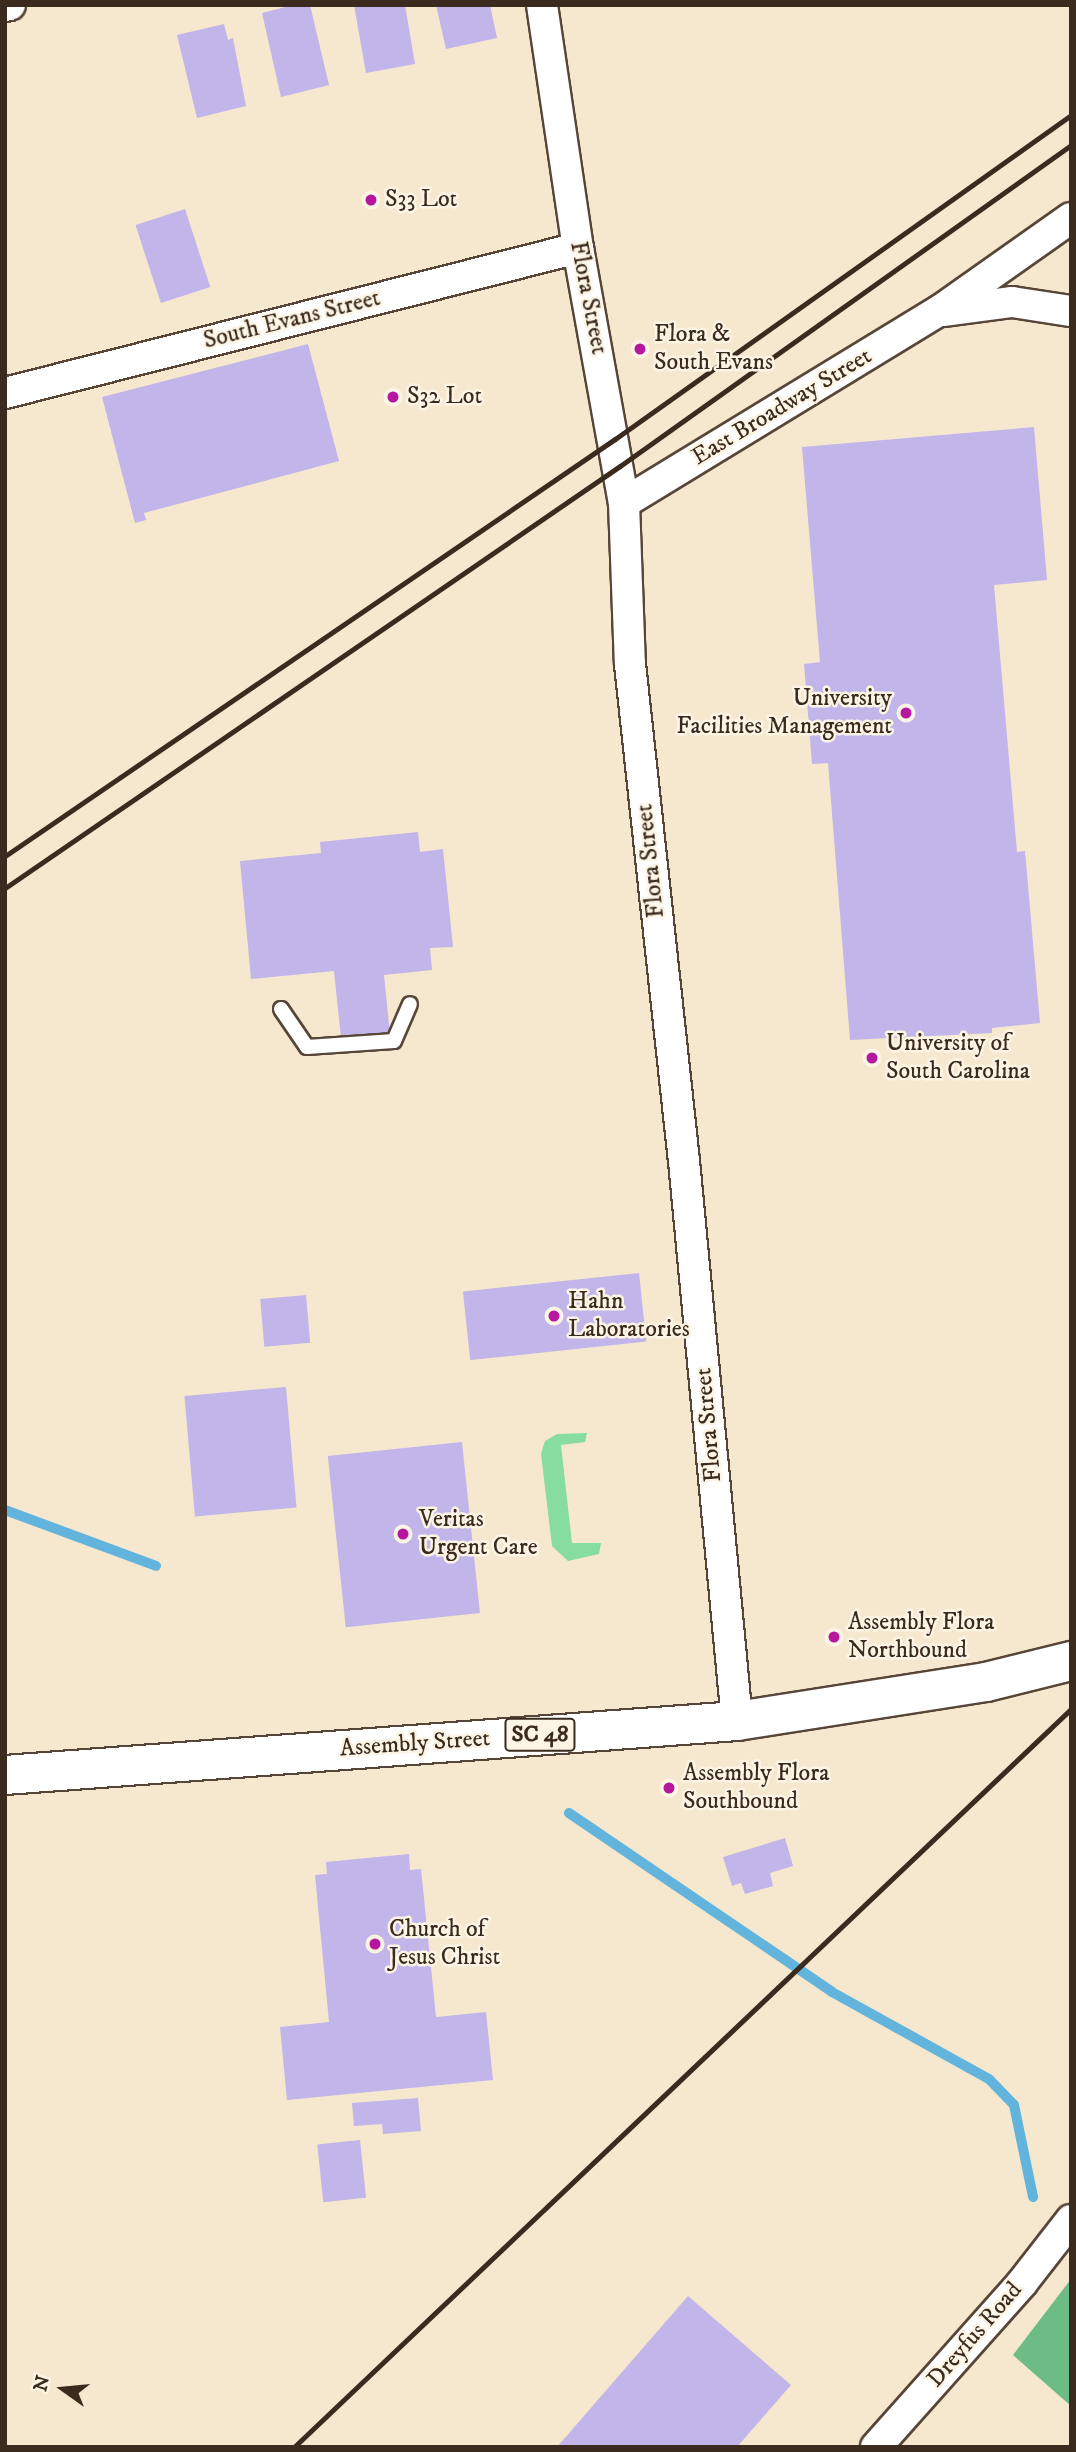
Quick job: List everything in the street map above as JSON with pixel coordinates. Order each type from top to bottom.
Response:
[{"type":"main road","name":"Assembly Street","points":[[5,1774],[737,1720],[986,1682],[1071,1661]]},
{"type":"street","name":"Flora Street","points":[[542,5],[578,248],[624,503],[630,664],[684,1161],[737,1720]]},
{"type":"street","name":"East Broadway Street","points":[[624,503],[939,311],[1071,218]]},
{"type":"street","name":"South Evans Street","points":[[5,393],[578,248]]},
{"type":"street","name":"East Broadway Street","points":[[939,311],[1013,302],[1071,311]]},
{"type":"street","name":"Dreyfus Road","points":[[876,2447],[1022,2283],[1071,2220]]},
{"type":"lane","points":[[281,1009],[307,1047],[394,1041],[410,1004]]},
{"type":"green space","points":[[587,1433],[585,1442],[561,1445],[572,1543],[601,1543],[599,1554],[568,1561],[552,1546],[541,1454],[545,1441],[557,1434]]},
{"type":"green space","points":[[1071,2279],[1071,2406],[1013,2355]]},
{"type":"building","points":[[293,5],[310,5],[329,85],[281,97],[262,13]]},
{"type":"building","points":[[354,5],[405,5],[415,64],[366,73]]},
{"type":"building","points":[[436,5],[490,5],[497,38],[446,49]]},
{"type":"building","points":[[224,24],[228,40],[233,38],[246,106],[197,118],[177,35]]},
{"type":"building","points":[[185,209],[210,287],[161,303],[136,225]]},
{"type":"building","points":[[308,344],[339,461],[144,513],[146,520],[135,523],[102,397]]},
{"type":"building","name":"University Facilities Management","points":[[1034,427],[1047,580],[994,585],[1017,852],[1025,851],[1040,1023],[992,1028],[992,1033],[850,1040],[828,763],[812,764],[804,664],[820,662],[802,447]]},
{"type":"building","points":[[418,832],[420,852],[443,849],[453,947],[430,948],[432,970],[384,975],[390,1034],[341,1038],[334,971],[251,979],[240,861],[321,853],[320,842]]},
{"type":"building","name":"Hahn Laboratories","points":[[639,1273],[646,1342],[470,1360],[463,1292]]},
{"type":"building","points":[[306,1295],[310,1343],[264,1347],[260,1299]]},
{"type":"building","points":[[286,1387],[297,1508],[195,1516],[184,1396]]},
{"type":"building","name":"Veritas Urgent Care","points":[[462,1442],[480,1613],[346,1627],[328,1456]]},
{"type":"building","points":[[785,1838],[793,1866],[770,1873],[773,1886],[745,1894],[741,1883],[732,1886],[723,1857]]},
{"type":"building","name":"Church of Jesus Christ","points":[[409,1854],[410,1870],[421,1869],[436,2017],[486,2012],[493,2080],[287,2100],[280,2027],[329,2022],[315,1875],[327,1874],[326,1862]]},
{"type":"building","points":[[418,2098],[421,2131],[383,2134],[382,2124],[354,2126],[352,2103]]},
{"type":"building","points":[[360,2140],[366,2198],[323,2202],[317,2144]]},
{"type":"building","points":[[688,2296],[791,2385],[737,2447],[557,2447]]},
{"type":"waterway","points":[[5,1510],[156,1566]]},
{"type":"waterway","points":[[569,1813],[832,1992],[989,2079],[1014,2105],[1033,2197]]},
{"type":"railway","points":[[5,856],[615,439],[1071,115]]},
{"type":"railway","points":[[5,888],[620,466],[1071,145]]},
{"type":"railway","points":[[294,2447],[1071,1709]]},
{"type":"place","name":"S33 Lot","points":[[371,200]]},
{"type":"place","name":"Flora & South Evans","points":[[640,349]]},
{"type":"place","name":"S32 Lot","points":[[393,397]]},
{"type":"place","name":"University Facilities Management","points":[[906,713]]},
{"type":"place","name":"University of South Carolina","points":[[872,1058]]},
{"type":"place","name":"Hahn Laboratories","points":[[554,1316]]},
{"type":"place","name":"Veritas Urgent Care","points":[[403,1534]]},
{"type":"place","name":"Assembly Flora Northbound","points":[[834,1637]]},
{"type":"place","name":"Assembly Flora Southbound","points":[[669,1788]]},
{"type":"place","name":"Church of Jesus Christ","points":[[375,1944]]}]
